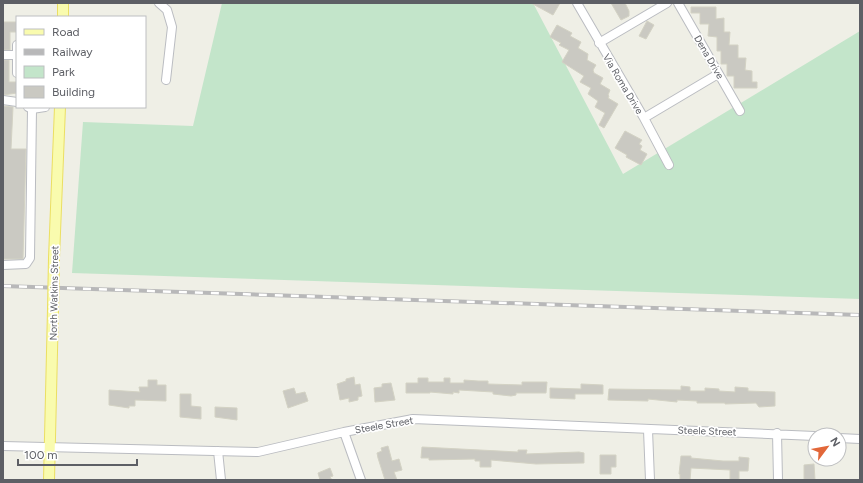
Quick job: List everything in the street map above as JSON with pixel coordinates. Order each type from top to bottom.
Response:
[{"type":"main road","points":[[63,3],[63,16]]},
{"type":"main road","name":"North Watkins Street","points":[[49,480],[54,258],[60,108]]},
{"type":"street","points":[[158,3],[167,10],[172,26],[166,80]]},
{"type":"street","name":"Via Roma Drive","points":[[577,3],[644,118],[669,165]]},
{"type":"street","points":[[599,43],[667,3]]},
{"type":"street","name":"Dena Drive","points":[[678,3],[740,111]]},
{"type":"street","points":[[3,55],[16,55]]},
{"type":"street","points":[[644,118],[718,74]]},
{"type":"street","points":[[3,100],[16,102]]},
{"type":"street","points":[[3,265],[26,264],[30,258],[30,108]]},
{"type":"street","name":"Steele Street","points":[[3,446],[258,452],[344,432],[413,419],[648,430],[777,433],[807,435]]},
{"type":"street","points":[[648,430],[650,480]]},
{"type":"street","points":[[344,432],[361,480]]},
{"type":"street","points":[[777,433],[778,480]]},
{"type":"street","points":[[847,438],[860,439]]},
{"type":"street","points":[[218,451],[221,480]]},
{"type":"green space","points":[[222,3],[533,3],[623,174],[860,31],[860,299],[72,273],[83,122],[193,126]]},
{"type":"building","points":[[531,3],[560,3],[553,15]]},
{"type":"building","points":[[611,3],[625,3],[629,11],[629,16],[621,20]]},
{"type":"building","points":[[691,7],[716,7],[716,19],[724,18],[724,32],[730,32],[729,45],[738,45],[738,58],[746,58],[745,70],[752,71],[752,82],[757,82],[757,88],[734,88],[734,76],[727,76],[727,64],[721,64],[721,51],[717,51],[717,37],[708,36],[709,24],[700,24],[700,13],[691,13]]},
{"type":"building","points":[[647,21],[654,25],[646,39],[639,36]]},
{"type":"building","points":[[3,22],[16,22],[16,32],[10,32],[10,50],[3,50]]},
{"type":"building","points":[[557,25],[572,33],[570,36],[581,42],[578,48],[588,54],[587,60],[596,65],[593,70],[594,73],[603,78],[600,84],[610,90],[608,98],[618,104],[604,128],[599,125],[605,113],[595,107],[598,101],[588,94],[591,88],[580,82],[584,76],[562,62],[569,50],[559,45],[561,43],[550,37]]},
{"type":"building","points":[[3,60],[9,60],[9,82],[16,82],[16,93],[3,95]]},
{"type":"building","points":[[3,106],[13,107],[11,149],[26,149],[23,259],[3,259]]},
{"type":"building","points":[[625,131],[642,140],[639,144],[642,146],[640,150],[647,154],[641,165],[626,157],[627,155],[615,148]]},
{"type":"building","points":[[354,377],[355,385],[360,384],[362,396],[358,397],[358,400],[349,402],[349,398],[340,400],[337,384]]},
{"type":"building","points":[[418,378],[428,378],[428,382],[444,382],[444,378],[450,378],[450,383],[464,383],[464,380],[488,381],[488,384],[522,385],[522,382],[547,382],[546,393],[516,393],[516,395],[511,396],[493,394],[493,392],[459,390],[459,393],[453,392],[453,394],[430,392],[406,393],[406,383],[418,383]]},
{"type":"building","points":[[148,380],[157,380],[157,385],[166,385],[166,401],[135,400],[135,406],[129,406],[129,408],[109,405],[109,390],[140,392],[139,387],[148,387]]},
{"type":"building","points":[[391,383],[395,400],[375,402],[374,388],[382,387],[382,384]]},
{"type":"building","points":[[581,384],[603,385],[603,394],[575,394],[575,399],[550,398],[550,388],[581,389]]},
{"type":"building","points":[[681,386],[690,387],[690,391],[705,391],[705,388],[735,392],[735,387],[748,388],[748,391],[775,392],[775,406],[759,407],[756,403],[697,403],[697,401],[677,400],[677,402],[648,399],[648,401],[608,400],[609,389],[681,390]]},
{"type":"building","points":[[294,388],[296,394],[305,392],[308,401],[288,408],[283,391]]},
{"type":"building","points":[[180,394],[191,394],[191,406],[201,407],[201,419],[180,417]]},
{"type":"building","points":[[215,407],[237,408],[237,420],[215,417]]},
{"type":"building","points":[[388,446],[392,461],[399,459],[402,470],[394,472],[397,480],[385,480],[378,458],[377,453],[382,451],[381,448]]},
{"type":"building","points":[[422,447],[518,452],[518,450],[527,450],[526,454],[579,452],[584,453],[584,463],[536,464],[491,460],[491,467],[480,467],[480,461],[475,461],[475,459],[429,460],[429,458],[421,458]]},
{"type":"building","points":[[600,455],[616,455],[616,467],[611,467],[611,474],[600,474]]},
{"type":"building","points":[[681,456],[723,461],[739,461],[739,457],[749,458],[748,471],[739,471],[739,480],[730,480],[730,470],[691,468],[690,480],[680,480],[679,474]]},
{"type":"building","points":[[804,465],[807,465],[807,467],[814,467],[815,480],[804,480]]},
{"type":"building","points":[[330,468],[333,476],[330,477],[332,480],[320,480],[318,473]]},
{"type":"railway","points":[[3,286],[860,315]]}]
